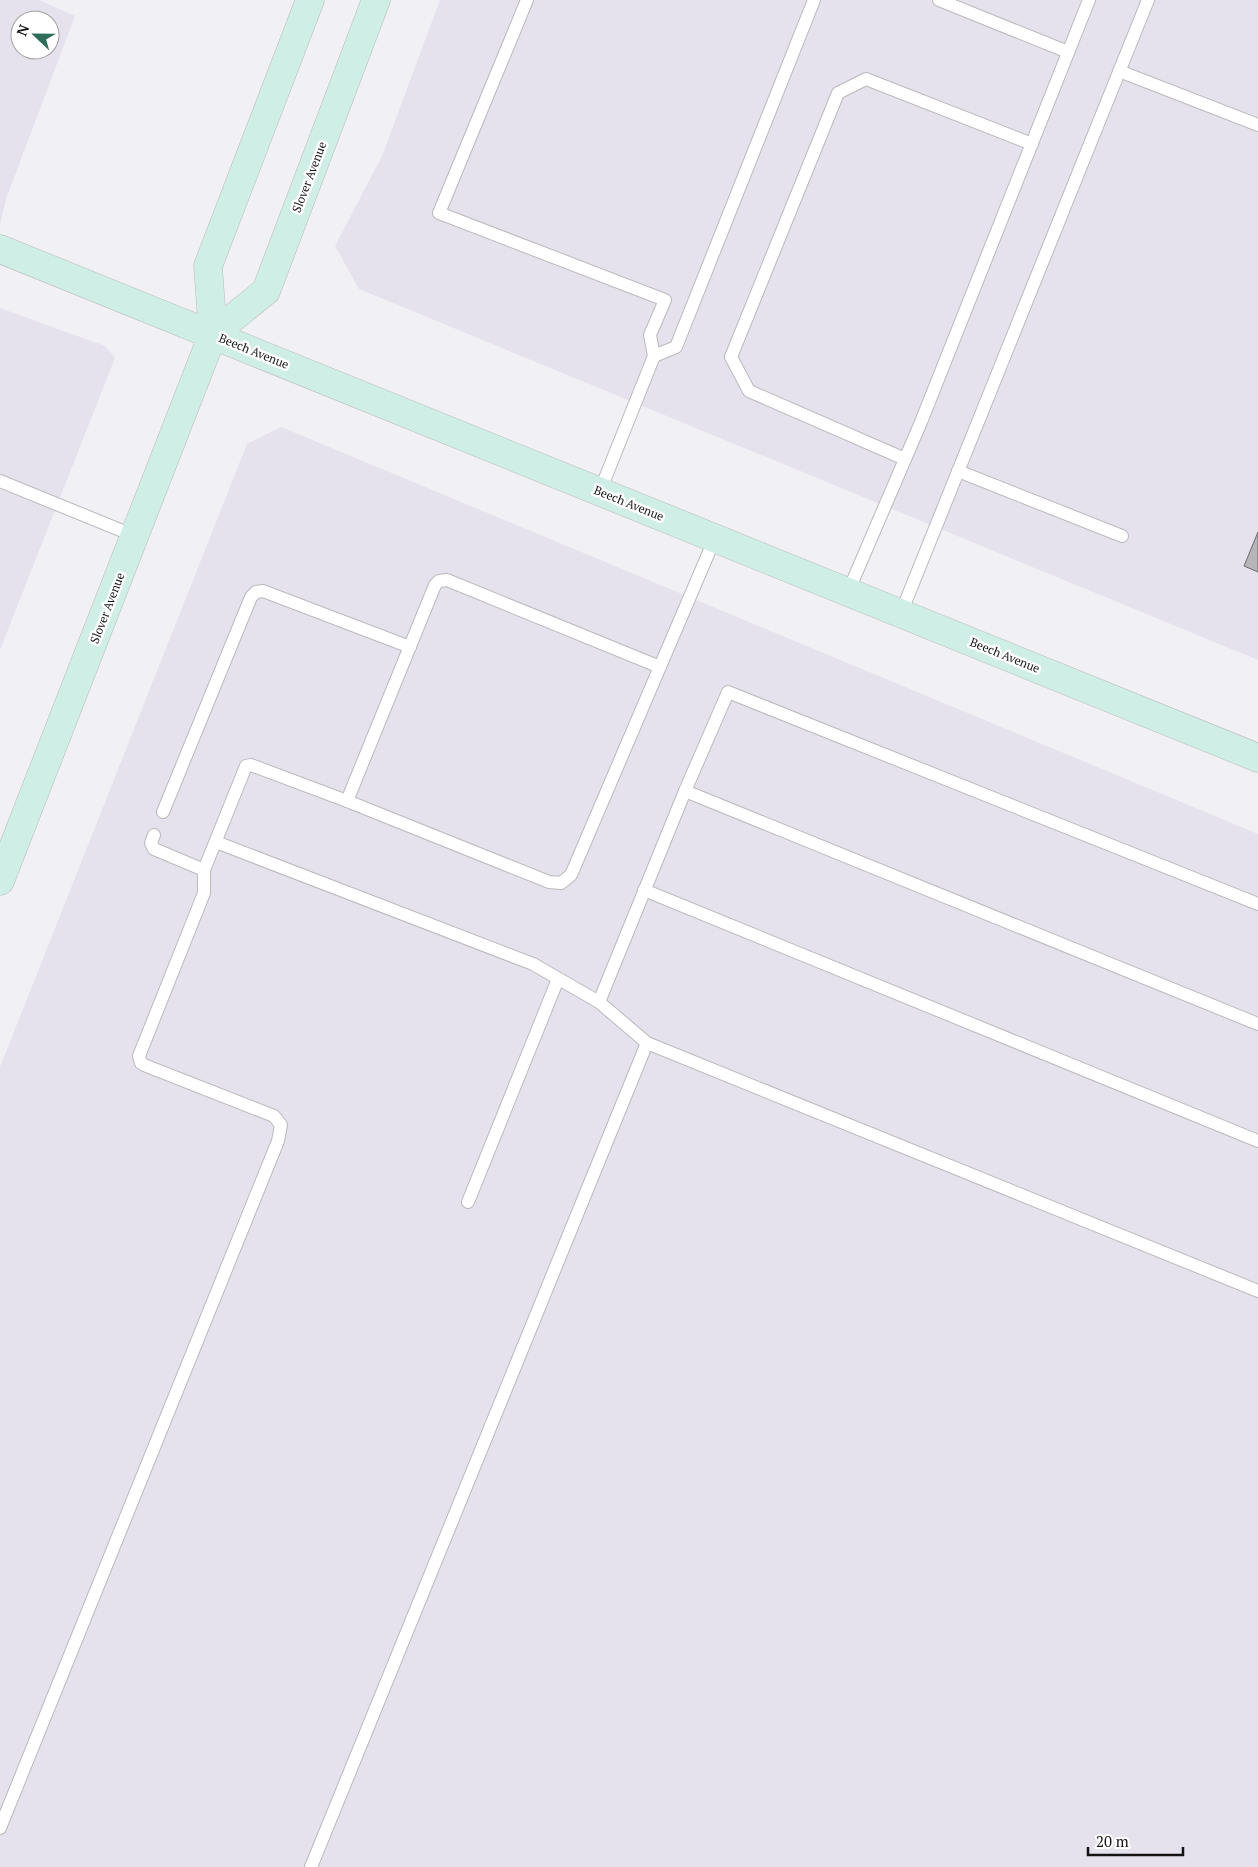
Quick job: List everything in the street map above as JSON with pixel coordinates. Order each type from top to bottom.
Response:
[{"type":"main road","name":"Slover Avenue","points":[[0,881],[213,334],[208,266],[310,0]]},
{"type":"main road","name":"Slover Avenue","points":[[213,334],[266,291],[376,0]]},
{"type":"main road","name":"Beech Avenue","points":[[0,249],[1258,758]]},
{"type":"lane","points":[[527,0],[439,213],[665,300],[650,335],[654,356],[600,491]]},
{"type":"lane","points":[[654,356],[676,347],[814,0]]},
{"type":"lane","points":[[939,0],[1068,52]]},
{"type":"lane","points":[[848,592],[905,459],[1089,0]]},
{"type":"lane","points":[[901,613],[1148,0]]},
{"type":"lane","points":[[1120,71],[1258,125]]},
{"type":"lane","points":[[905,459],[749,391],[732,357],[739,338],[838,94],[866,78],[1032,144]]},
{"type":"lane","points":[[958,471],[1122,536]]},
{"type":"lane","points":[[0,481],[135,536]]},
{"type":"lane","points":[[0,1828],[278,1140],[281,1125],[274,1116],[140,1063],[139,1056],[204,893],[204,870],[246,766],[251,765],[347,801],[549,882],[561,883],[571,875],[715,538]]},
{"type":"lane","points":[[347,801],[435,585],[439,581],[447,580],[660,667]]},
{"type":"lane","points":[[163,812],[251,597],[256,592],[263,591],[410,647]]},
{"type":"lane","points":[[599,1002],[685,791],[728,692],[1258,904]]},
{"type":"lane","points":[[685,791],[1258,1024]]},
{"type":"lane","points":[[154,834],[150,843],[154,849],[204,870]]},
{"type":"lane","points":[[216,842],[533,964],[599,1002],[647,1043],[1258,1292]]},
{"type":"lane","points":[[644,890],[1258,1141]]},
{"type":"lane","points":[[468,1202],[558,979]]},
{"type":"lane","points":[[311,1867],[647,1043]]},
{"type":"shaded area","points":[[0,0],[39,0],[75,16],[60,56],[60,10],[10,10],[10,60],[58,60],[6,199],[0,224]]},
{"type":"shaded area","points":[[440,0],[1258,0],[1258,660],[359,289],[335,246],[382,156]]},
{"type":"shaded area","points":[[0,308],[105,346],[115,358],[0,650]]},
{"type":"shaded area","points":[[281,427],[1258,834],[1258,1867],[0,1867],[0,1067],[247,444]]},
{"type":"building","points":[[1258,532],[1258,572],[1244,566]]}]
